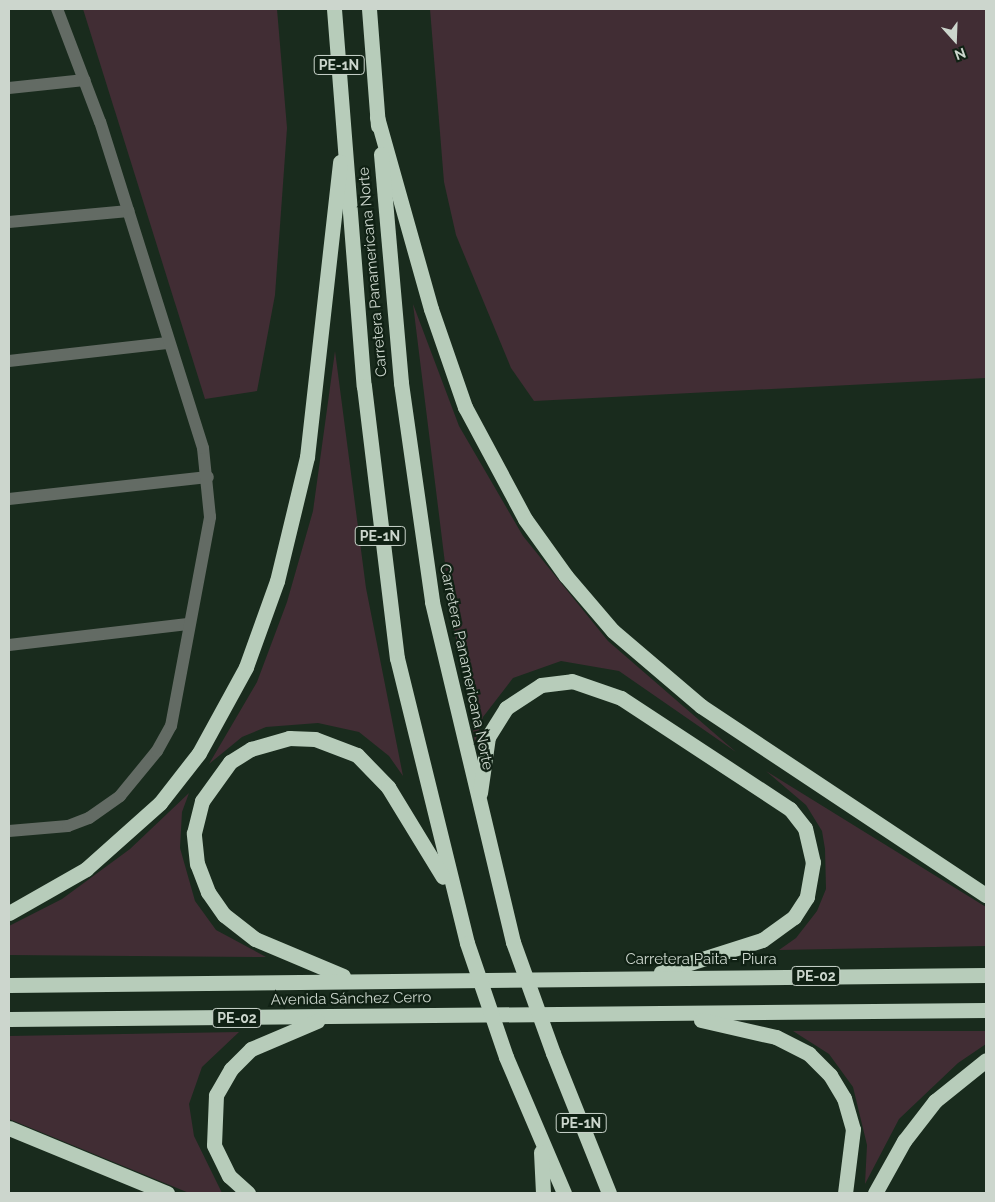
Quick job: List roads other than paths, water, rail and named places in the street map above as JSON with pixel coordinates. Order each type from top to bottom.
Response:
[{"type":"highway","name":"Carretera Panamericana Norte","points":[[334,9],[364,386],[397,658],[452,890],[467,943],[506,1057],[540,1143],[564,1193]]},
{"type":"highway","name":"Carretera Panamericana Norte","points":[[369,9],[401,383],[432,602],[479,811],[513,942],[553,1053],[609,1193]]},
{"type":"highway","points":[[377,117],[430,308],[465,407],[521,512],[566,576],[626,643],[701,706],[986,895]]},
{"type":"highway","points":[[9,913],[86,869],[160,803],[199,753],[246,668],[277,581],[307,457],[323,345],[343,120]]},
{"type":"highway","points":[[479,811],[484,753],[495,724],[530,690],[572,681],[622,698],[790,809],[810,838],[813,862],[807,897],[794,917],[762,940],[645,977]]},
{"type":"highway","points":[[356,980],[305,964],[255,939],[224,915],[208,892],[197,864],[194,833],[202,801],[230,762],[251,749],[289,738],[328,742],[357,755],[388,786],[452,890]]},
{"type":"highway","name":"Carretera Paita - Piura","points":[[596,978],[986,975]]},
{"type":"highway","name":"Avenida Sánchez Cerro","points":[[9,985],[596,978]]},
{"type":"highway","name":"PE-02","points":[[665,1014],[986,1010]]},
{"type":"highway","points":[[665,1014],[776,1037],[820,1063],[838,1087],[853,1128],[845,1193]]},
{"type":"highway","name":"Avenida Sánchez Cerro","points":[[9,1019],[665,1014]]},
{"type":"highway","points":[[248,1193],[229,1176],[214,1145],[216,1095],[231,1069],[251,1049],[328,1017]]},
{"type":"highway","points":[[875,1193],[904,1141],[935,1101],[986,1060]]},
{"type":"highway","points":[[9,1128],[167,1193]]},
{"type":"highway","points":[[540,1143],[543,1193]]},
{"type":"street","points":[[9,831],[68,826],[89,818],[106,809],[140,777],[171,726],[188,624],[207,545],[208,477],[203,448],[167,343],[128,211],[85,80],[57,9]]},
{"type":"street","points":[[9,88],[85,80]]},
{"type":"street","points":[[9,222],[128,211]]},
{"type":"street","points":[[9,361],[167,343]]},
{"type":"street","points":[[9,500],[208,477]]},
{"type":"street","points":[[9,645],[188,624]]}]
